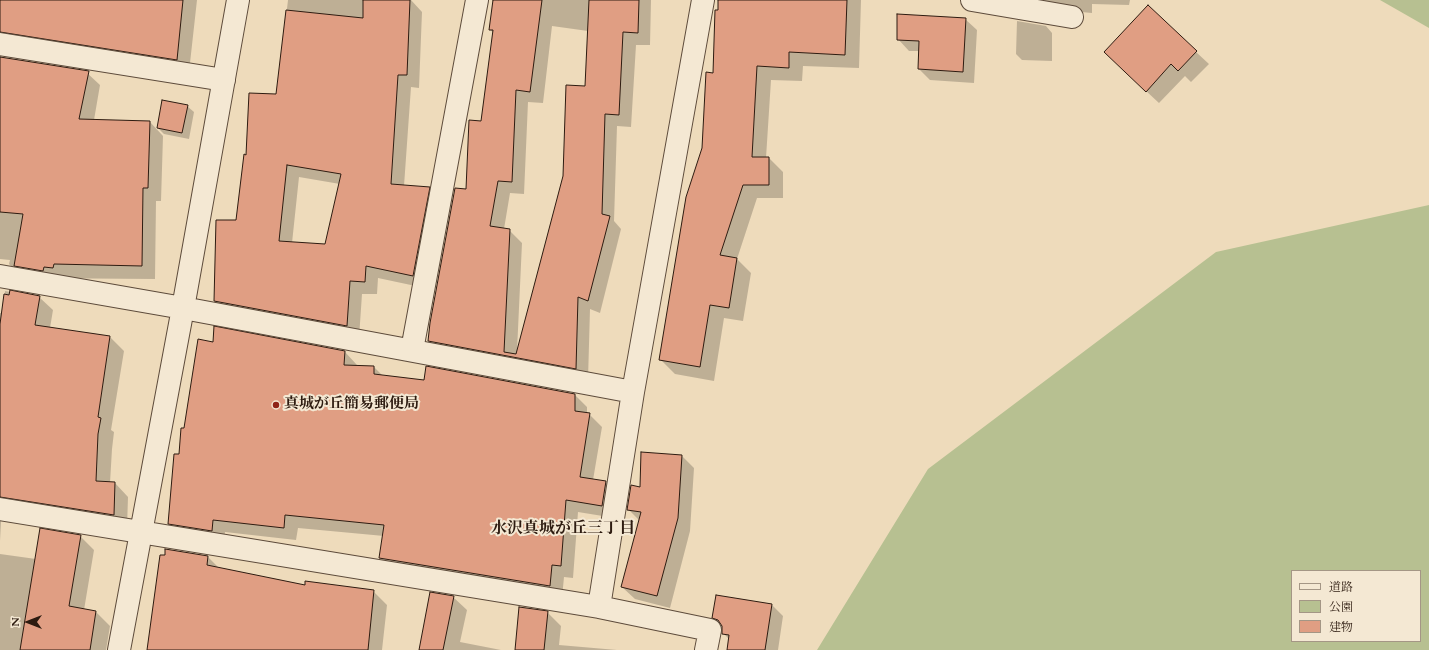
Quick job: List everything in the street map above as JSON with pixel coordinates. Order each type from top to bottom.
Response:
[{"type":"street","points":[[119,650],[183,308],[238,0]]},
{"type":"street","points":[[412,350],[477,0]]},
{"type":"street","points":[[599,607],[633,392],[703,0]]},
{"type":"street","points":[[972,0],[1072,17]]},
{"type":"street","points":[[0,44],[224,80]]},
{"type":"street","points":[[0,276],[183,308],[633,392]]},
{"type":"street","points":[[0,509],[599,607],[710,630],[706,650]]},
{"type":"green space","points":[[1380,0],[1429,0],[1429,28]]},
{"type":"green space","points":[[1429,205],[1429,650],[817,650],[928,469],[1216,252]]},
{"type":"building","points":[[0,0],[183,0],[177,60],[0,32]]},
{"type":"building","points":[[363,0],[410,0],[407,75],[398,75],[391,184],[430,187],[413,276],[366,266],[365,282],[350,281],[347,326],[214,301],[216,220],[236,220],[244,154],[246,155],[249,93],[276,94],[286,10],[363,18]],"holes":[[[287,165],[341,174],[325,244],[279,241]]]},
{"type":"building","points":[[493,0],[542,0],[530,92],[516,90],[512,182],[498,181],[490,226],[510,229],[504,352],[516,354],[563,176],[566,85],[585,86],[589,0],[639,0],[638,33],[623,32],[619,115],[605,114],[602,214],[610,216],[588,301],[578,297],[576,369],[428,341],[455,188],[466,189],[469,120],[481,121],[493,30],[489,30]]},
{"type":"building","points":[[718,0],[847,0],[845,55],[789,52],[789,68],[757,66],[752,157],[769,157],[769,185],[743,185],[720,255],[737,258],[729,308],[710,305],[700,367],[659,360],[686,197],[702,148],[706,72],[713,73],[715,10],[718,10]]},
{"type":"building","points":[[1148,5],[1197,51],[1178,71],[1171,64],[1146,92],[1104,52]]},
{"type":"building","points":[[897,14],[966,18],[963,72],[918,69],[919,41],[897,40]]},
{"type":"building","points":[[0,57],[89,71],[79,119],[150,121],[148,188],[143,188],[142,266],[54,264],[53,268],[44,267],[43,271],[14,266],[23,214],[0,212]]},
{"type":"building","points":[[162,100],[188,105],[182,133],[157,128]]},
{"type":"building","points":[[10,290],[40,296],[35,325],[110,336],[98,417],[101,418],[98,434],[96,481],[115,482],[114,515],[0,497],[0,324],[4,294],[9,295]]},
{"type":"building","points":[[214,326],[345,351],[344,365],[374,366],[374,374],[424,380],[426,366],[575,394],[575,411],[590,413],[580,477],[606,481],[602,506],[566,500],[561,566],[552,565],[550,586],[379,558],[384,525],[285,515],[284,528],[213,520],[212,531],[168,524],[174,454],[179,454],[181,428],[184,428],[198,339],[213,342]]},
{"type":"building","points":[[641,452],[682,455],[678,518],[657,596],[621,587],[641,512],[627,510],[631,485],[640,487]]},
{"type":"building","points":[[40,528],[81,535],[69,606],[96,611],[90,650],[20,650]]},
{"type":"building","points":[[165,549],[208,556],[207,565],[305,585],[305,581],[374,590],[368,650],[147,650],[160,555],[165,555]]},
{"type":"building","points":[[430,592],[454,596],[443,650],[419,650]]},
{"type":"building","points":[[716,595],[772,604],[765,650],[727,650],[729,635],[722,634],[722,626],[718,620],[712,618]]},
{"type":"building","points":[[519,607],[548,611],[544,650],[515,650]]},
{"type":"place","name":"真城が丘簡易郵便局","points":[[276,405]]},
{"type":"district","name":"水沢真城が丘三丁目","points":[[563,529]]}]
